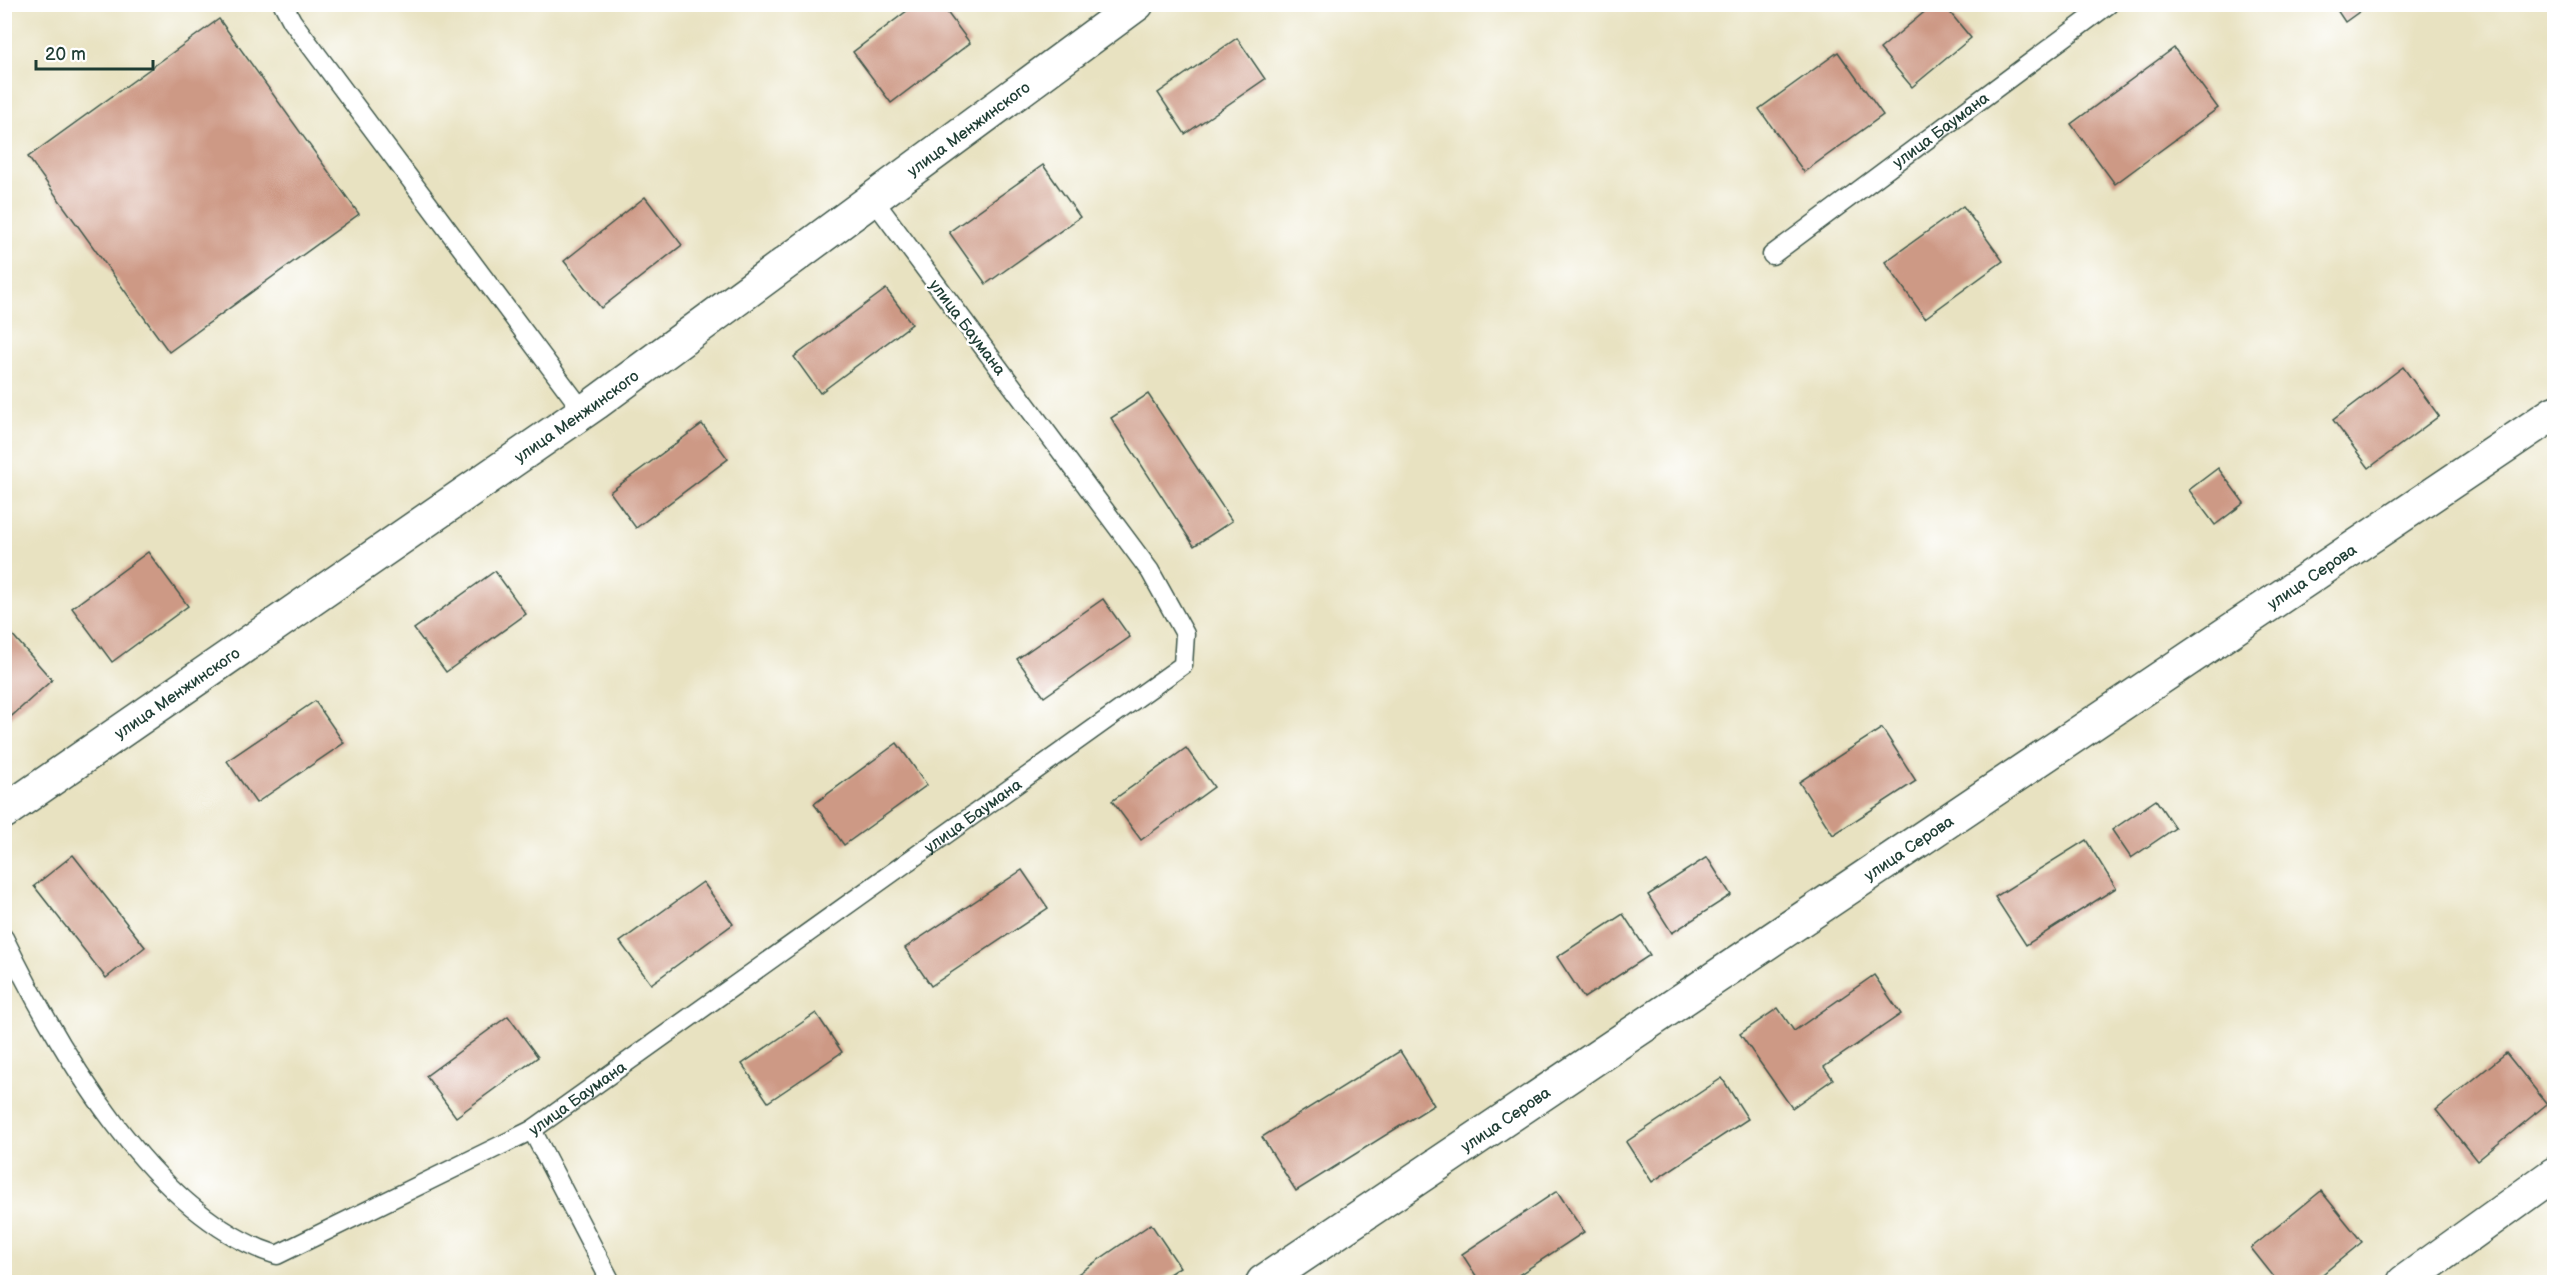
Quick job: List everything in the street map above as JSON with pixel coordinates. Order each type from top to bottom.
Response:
[{"type":"street","name":"улица Менжинского","points":[[4,812],[583,411],[1137,4]]},
{"type":"street","name":"улица Серова","points":[[1263,1282],[2554,413]]},
{"type":"street","points":[[2404,1282],[2554,1174]]},
{"type":"lane","points":[[283,4],[292,21],[583,411]]},
{"type":"lane","name":"улица Баумана","points":[[1772,255],[2109,4]]},
{"type":"lane","name":"улица Баумана","points":[[4,938],[65,1052],[117,1130],[175,1190],[228,1234],[256,1248],[277,1255],[532,1130],[1183,664],[1185,634],[1150,571],[873,199]]},
{"type":"lane","points":[[532,1130],[611,1282]]},
{"type":"building","points":[[916,4],[941,4],[970,43],[891,103],[853,52]]},
{"type":"building","points":[[1934,4],[1943,4],[1971,38],[1912,87],[1880,49]]},
{"type":"building","points":[[2333,4],[2370,4],[2345,22]]},
{"type":"building","points":[[219,19],[359,214],[169,352],[28,157]]},
{"type":"building","points":[[1237,38],[1265,79],[1185,134],[1158,93]]},
{"type":"building","points":[[2174,48],[2218,108],[2115,184],[2071,124]]},
{"type":"building","points":[[1838,52],[1883,115],[1804,172],[1759,109]]},
{"type":"building","points":[[1043,165],[1080,217],[986,284],[949,232]]},
{"type":"building","points":[[645,197],[682,245],[601,308],[564,261]]},
{"type":"building","points":[[1963,206],[2003,261],[1925,318],[1885,262]]},
{"type":"building","points":[[886,289],[912,324],[820,393],[794,357]]},
{"type":"building","points":[[2403,367],[2439,416],[2369,468],[2333,420]]},
{"type":"building","points":[[1148,394],[1232,521],[1194,546],[1111,418]]},
{"type":"building","points":[[702,424],[728,459],[636,528],[610,492]]},
{"type":"building","points":[[2218,468],[2244,503],[2215,525],[2189,490]]},
{"type":"building","points":[[148,552],[188,606],[112,662],[72,608]]},
{"type":"building","points":[[495,571],[526,614],[446,672],[414,629]]},
{"type":"building","points":[[1103,599],[1130,637],[1044,697],[1017,659]]},
{"type":"building","points":[[10,632],[52,680],[5,722],[5,637]]},
{"type":"building","points":[[315,701],[344,743],[256,803],[227,761]]},
{"type":"building","points":[[1882,728],[1916,781],[1833,835],[1799,782]]},
{"type":"building","points":[[897,743],[927,785],[844,845],[814,804]]},
{"type":"building","points":[[1186,748],[1214,787],[1141,840],[1112,801]]},
{"type":"building","points":[[2156,800],[2175,828],[2131,858],[2112,830]]},
{"type":"building","points":[[2086,840],[2116,888],[2026,945],[1995,897]]},
{"type":"building","points":[[73,855],[145,947],[106,978],[34,886]]},
{"type":"building","points":[[1707,857],[1731,895],[1672,933],[1648,895]]},
{"type":"building","points":[[1022,870],[1048,908],[931,986],[905,948]]},
{"type":"building","points":[[703,882],[733,924],[651,984],[620,942]]},
{"type":"building","points":[[1623,914],[1650,955],[1584,998],[1557,957]]},
{"type":"building","points":[[1874,975],[1901,1014],[1824,1067],[1833,1079],[1792,1108],[1740,1034],[1778,1008],[1794,1031]]},
{"type":"building","points":[[816,1013],[842,1052],[768,1102],[742,1064]]},
{"type":"building","points":[[508,1016],[538,1057],[456,1117],[426,1076]]},
{"type":"building","points":[[1400,1051],[1434,1105],[1296,1191],[1262,1137]]},
{"type":"building","points":[[2506,1053],[2547,1104],[2477,1161],[2436,1110]]},
{"type":"building","points":[[1722,1078],[1748,1119],[1652,1182],[1626,1142]]},
{"type":"building","points":[[1557,1191],[1584,1232],[1508,1282],[1480,1282],[1462,1254]]},
{"type":"building","points":[[2321,1191],[2362,1242],[2313,1282],[2278,1282],[2251,1248]]},
{"type":"building","points":[[1151,1224],[1180,1267],[1157,1282],[1066,1282]]}]
